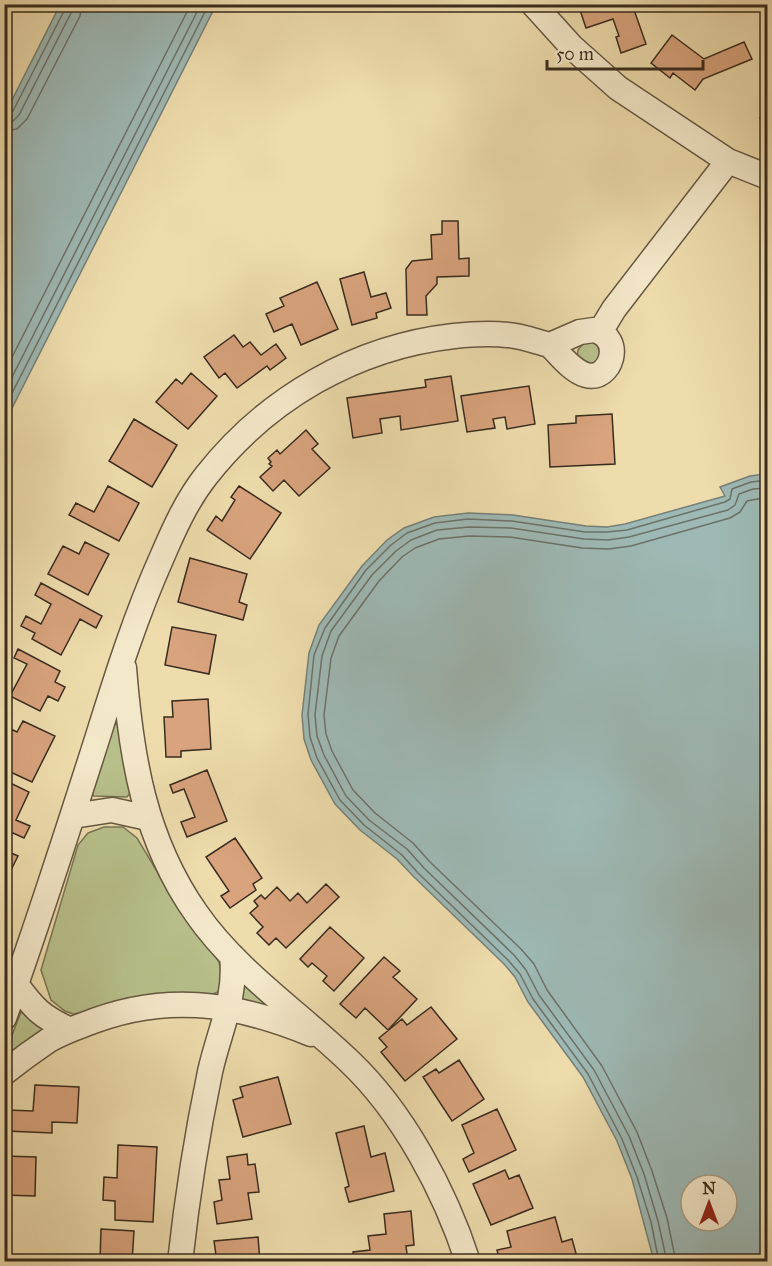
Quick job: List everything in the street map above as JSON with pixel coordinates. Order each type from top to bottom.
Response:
[{"type":"street","points":[[533,4],[572,47],[618,88],[728,161],[768,177]]},
{"type":"street","points":[[600,332],[614,309],[728,161]]},
{"type":"street","points":[[4,1018],[146,593],[177,522],[206,476],[242,436],[282,402],[330,372],[383,351],[426,339],[474,334],[508,334],[550,345],[573,368],[586,375],[605,369],[612,357],[610,343],[600,332],[594,330],[580,332],[550,345]]},
{"type":"street","points":[[123,657],[132,742],[148,818],[173,876],[196,914],[232,956],[351,1063],[398,1119],[424,1163],[452,1219],[468,1262]]},
{"type":"street","points":[[73,816],[112,810],[148,818]]},
{"type":"street","points":[[180,1262],[186,1207],[211,1069],[232,995],[234,973],[232,956]]},
{"type":"street","points":[[16,984],[44,1017],[70,1030]]},
{"type":"street","points":[[4,1072],[50,1039],[70,1030],[136,1007],[171,1003],[227,1009],[277,1020],[327,1041]]},
{"type":"green space","points":[[599,341],[601,368],[577,359],[578,350],[584,342]]},
{"type":"green space","points":[[108,724],[123,724],[133,789],[127,797],[94,796],[88,789]]},
{"type":"green space","points":[[104,827],[123,827],[137,838],[164,883],[219,962],[223,979],[218,992],[208,996],[73,1014],[51,1000],[41,970],[78,845],[88,833]]},
{"type":"green space","points":[[241,982],[286,1011],[241,1002]]},
{"type":"green space","points":[[21,1012],[53,1033],[5,1067],[4,1056]]},
{"type":"water","points":[[60,5],[216,5],[5,422],[5,114]]},
{"type":"water","points":[[767,474],[767,1261],[654,1261],[632,1179],[617,1141],[583,1077],[528,1002],[515,977],[504,964],[397,859],[360,830],[335,804],[311,760],[304,739],[302,715],[309,653],[319,625],[362,566],[387,540],[404,528],[434,517],[468,513],[513,515],[607,527],[725,496],[720,487],[750,476]]},
{"type":"building","points":[[578,4],[632,4],[646,44],[621,53],[616,37],[619,36],[613,19],[586,28]]},
{"type":"building","points":[[672,35],[704,59],[744,42],[752,59],[703,79],[695,90],[673,73],[670,78],[651,63]]},
{"type":"building","points":[[768,114],[768,131],[760,118]]},
{"type":"building","points":[[442,221],[458,221],[459,259],[469,258],[469,276],[437,277],[437,284],[426,296],[427,315],[407,315],[406,269],[412,261],[432,259],[431,235],[442,234]]},
{"type":"building","points":[[364,272],[371,297],[386,293],[391,308],[376,313],[377,318],[352,325],[340,279]]},
{"type":"building","points":[[317,282],[338,329],[301,345],[292,324],[274,332],[266,314],[284,306],[280,298]]},
{"type":"building","points":[[234,335],[243,347],[250,342],[261,355],[276,344],[286,358],[270,370],[267,366],[237,388],[225,373],[219,378],[204,357]]},
{"type":"building","points":[[191,373],[217,396],[188,429],[156,402],[176,379],[182,384]]},
{"type":"building","points":[[451,376],[458,421],[401,430],[400,416],[380,419],[382,433],[353,438],[347,398],[426,387],[425,380]]},
{"type":"building","points":[[529,386],[535,424],[507,429],[505,417],[493,419],[495,428],[467,432],[461,396]]},
{"type":"building","points":[[612,414],[615,464],[550,467],[548,425],[576,423],[576,416]]},
{"type":"building","points":[[134,419],[177,445],[152,487],[109,461]]},
{"type":"building","points":[[306,430],[318,444],[312,449],[330,468],[299,496],[284,480],[273,491],[260,477],[272,466],[268,458],[277,450],[280,454]]},
{"type":"building","points":[[108,486],[139,503],[119,541],[69,515],[76,503],[94,512]]},
{"type":"building","points":[[239,486],[281,513],[250,559],[207,530],[216,516],[222,521],[235,500],[231,497]]},
{"type":"building","points":[[85,542],[109,554],[88,595],[48,574],[63,546],[79,554]]},
{"type":"building","points":[[190,558],[247,574],[239,602],[247,605],[243,620],[178,602]]},
{"type":"building","points":[[41,583],[102,616],[96,628],[80,619],[61,655],[32,639],[35,633],[21,626],[26,616],[41,624],[51,604],[35,595]]},
{"type":"building","points":[[172,627],[216,635],[209,674],[165,665]]},
{"type":"building","points":[[18,649],[60,671],[55,682],[65,687],[58,701],[48,696],[40,711],[10,696],[27,664],[14,658]]},
{"type":"building","points":[[208,699],[211,749],[181,751],[181,757],[166,757],[164,717],[173,717],[172,701]]},
{"type":"building","points":[[23,721],[55,736],[32,782],[4,769],[7,761],[4,760],[4,742],[11,729],[17,732]]},
{"type":"building","points":[[207,770],[227,821],[187,837],[181,822],[195,817],[184,789],[173,793],[170,785]]},
{"type":"building","points":[[4,780],[29,792],[16,820],[30,826],[24,838],[4,829]]},
{"type":"building","points":[[235,838],[262,878],[253,884],[256,890],[230,908],[221,896],[229,891],[206,857]]},
{"type":"building","points":[[4,850],[18,856],[4,884]]},
{"type":"building","points":[[326,884],[339,897],[286,948],[276,938],[269,945],[257,933],[263,927],[250,913],[258,906],[254,901],[261,895],[265,899],[277,887],[290,901],[298,893],[307,903]]},
{"type":"building","points":[[330,927],[364,958],[334,991],[323,981],[327,976],[312,963],[308,967],[300,959]]},
{"type":"building","points":[[384,957],[400,971],[393,977],[417,999],[388,1030],[365,1008],[356,1018],[340,1004]]},
{"type":"building","points":[[431,1007],[457,1039],[405,1081],[381,1052],[387,1047],[379,1038],[402,1019],[407,1025]]},
{"type":"building","points":[[459,1060],[484,1099],[452,1121],[423,1077],[436,1069],[439,1073]]},
{"type":"building","points":[[278,1077],[291,1124],[243,1137],[233,1100],[243,1097],[240,1087]]},
{"type":"building","points":[[35,1085],[79,1087],[77,1123],[52,1122],[52,1133],[6,1131],[7,1110],[33,1111]]},
{"type":"building","points":[[497,1109],[516,1150],[469,1172],[463,1159],[474,1153],[462,1125]]},
{"type":"building","points":[[364,1126],[371,1157],[385,1153],[394,1191],[349,1202],[345,1188],[349,1186],[336,1133]]},
{"type":"building","points":[[118,1145],[157,1147],[153,1222],[115,1220],[115,1201],[103,1200],[104,1177],[117,1178]]},
{"type":"building","points":[[247,1154],[248,1165],[255,1164],[259,1192],[248,1193],[252,1219],[217,1224],[214,1202],[222,1200],[219,1180],[230,1179],[227,1157]]},
{"type":"building","points":[[4,1156],[36,1157],[35,1196],[4,1195]]},
{"type":"building","points":[[505,1170],[509,1179],[519,1175],[533,1208],[491,1225],[473,1184]]},
{"type":"building","points":[[411,1211],[414,1245],[406,1246],[408,1262],[354,1262],[353,1252],[370,1250],[368,1236],[386,1234],[384,1214]]},
{"type":"building","points":[[555,1217],[562,1242],[572,1239],[577,1257],[562,1262],[500,1262],[497,1250],[511,1247],[507,1231]]},
{"type":"building","points":[[101,1229],[134,1231],[132,1262],[100,1262]]},
{"type":"building","points":[[258,1237],[260,1262],[217,1262],[214,1241]]}]
